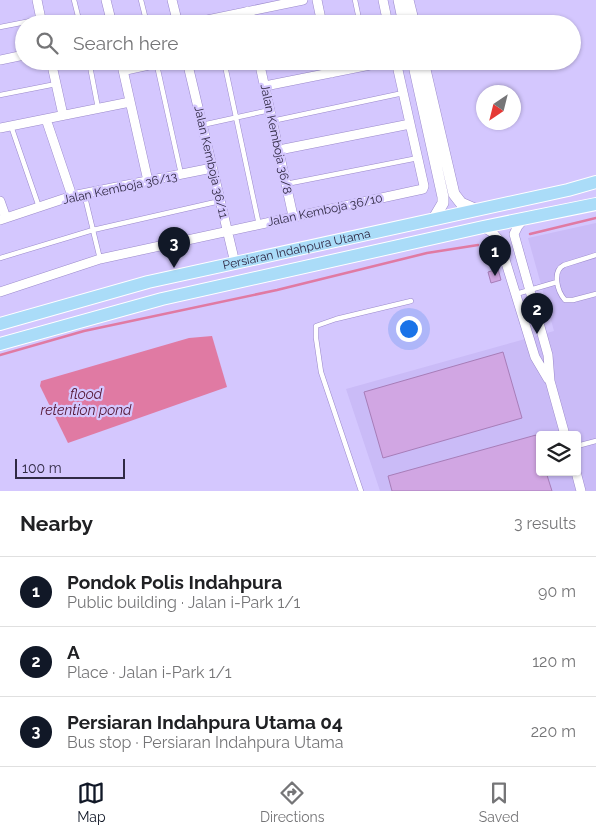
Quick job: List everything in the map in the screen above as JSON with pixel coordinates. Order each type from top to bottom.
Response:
[{"type":"main road","points":[[399,0],[402,15]]},
{"type":"main road","points":[[408,0],[412,15]]},
{"type":"main road","points":[[415,70],[443,197],[443,203],[433,220]]},
{"type":"main road","points":[[425,70],[454,194],[461,202],[477,210]]},
{"type":"main road","name":"Persiaran Indahpura Utama","points":[[0,324],[148,282],[433,220],[596,182]]},
{"type":"main road","name":"Persiaran Indahpura Utama","points":[[0,344],[162,299],[483,227],[596,204]]},
{"type":"street","points":[[37,0],[40,15]]},
{"type":"street","points":[[106,0],[110,15]]},
{"type":"street","points":[[172,0],[176,15]]},
{"type":"street","points":[[235,15],[304,0]]},
{"type":"street","points":[[317,0],[320,15]]},
{"type":"street","points":[[383,0],[386,15]]},
{"type":"street","points":[[248,11],[249,15]]},
{"type":"street","points":[[0,60],[15,57]]},
{"type":"street","points":[[53,70],[63,116]]},
{"type":"street","points":[[123,70],[148,181]]},
{"type":"street","name":"Jalan Kemboja 36/11","points":[[189,70],[235,263]]},
{"type":"street","name":"Jalan Kemboja 36/8","points":[[261,70],[294,216]]},
{"type":"street","points":[[265,86],[342,70]]},
{"type":"street","points":[[398,70],[418,158]]},
{"type":"street","points":[[0,128],[130,102]]},
{"type":"street","points":[[46,119],[72,196]]},
{"type":"street","points":[[279,150],[410,124]]},
{"type":"street","name":"Jalan Kemboja 36/10","points":[[0,292],[100,259],[423,189],[418,158]]},
{"type":"street","name":"Jalan Kemboja 36/13","points":[[3,219],[72,196],[212,168]]},
{"type":"street","points":[[0,201],[3,219]]},
{"type":"street","points":[[526,218],[518,226],[514,234],[548,354],[550,381],[564,431]]},
{"type":"street","points":[[483,227],[500,240],[535,357],[550,381]]},
{"type":"street","points":[[577,476],[581,491]]},
{"type":"lane","points":[[74,0],[78,15]]},
{"type":"lane","points":[[141,0],[145,15]]},
{"type":"lane","points":[[355,0],[358,15]]},
{"type":"lane","points":[[0,27],[15,25]]},
{"type":"lane","points":[[90,70],[98,108]]},
{"type":"lane","points":[[124,73],[135,70]]},
{"type":"lane","points":[[157,70],[181,174]]},
{"type":"lane","points":[[226,70],[259,225]]},
{"type":"lane","points":[[0,95],[56,84]]},
{"type":"lane","points":[[272,121],[404,93]]},
{"type":"lane","points":[[202,125],[270,110]]},
{"type":"lane","points":[[11,126],[39,207]]},
{"type":"lane","points":[[286,184],[418,158]]},
{"type":"lane","points":[[84,194],[100,259]]},
{"type":"lane","points":[[0,258],[93,230],[220,201]]},
{"type":"lane","points":[[596,255],[559,267],[557,271],[559,290],[565,300],[573,300],[596,294]]},
{"type":"lane","points":[[516,294],[557,282]]},
{"type":"lane","points":[[361,491],[321,372],[316,326],[411,300]]},
{"type":"lane","points":[[581,445],[596,441]]},
{"type":"shaded area","points":[[596,223],[596,491],[380,491],[346,389],[554,331],[528,238]]},
{"type":"water","name":"flood retention pond","points":[[212,336],[227,387],[68,443],[40,386],[41,381],[189,338]]},
{"type":"building","points":[[498,269],[501,280],[491,283],[488,272]]},
{"type":"building","points":[[503,352],[522,418],[383,458],[364,392]]},
{"type":"building","points":[[536,435],[536,476],[547,476],[552,491],[392,491],[388,476]]},
{"type":"waterway","points":[[530,234],[596,218]]},
{"type":"waterway","points":[[0,355],[84,331],[277,290],[427,253],[478,245]]},
{"type":"place","name":"Persiaran Indahpura Utama 04","points":[[174,268]]},
{"type":"place","name":"Pondok Polis Indahpura","points":[[495,276]]},
{"type":"place","name":"A","points":[[537,334]]}]
